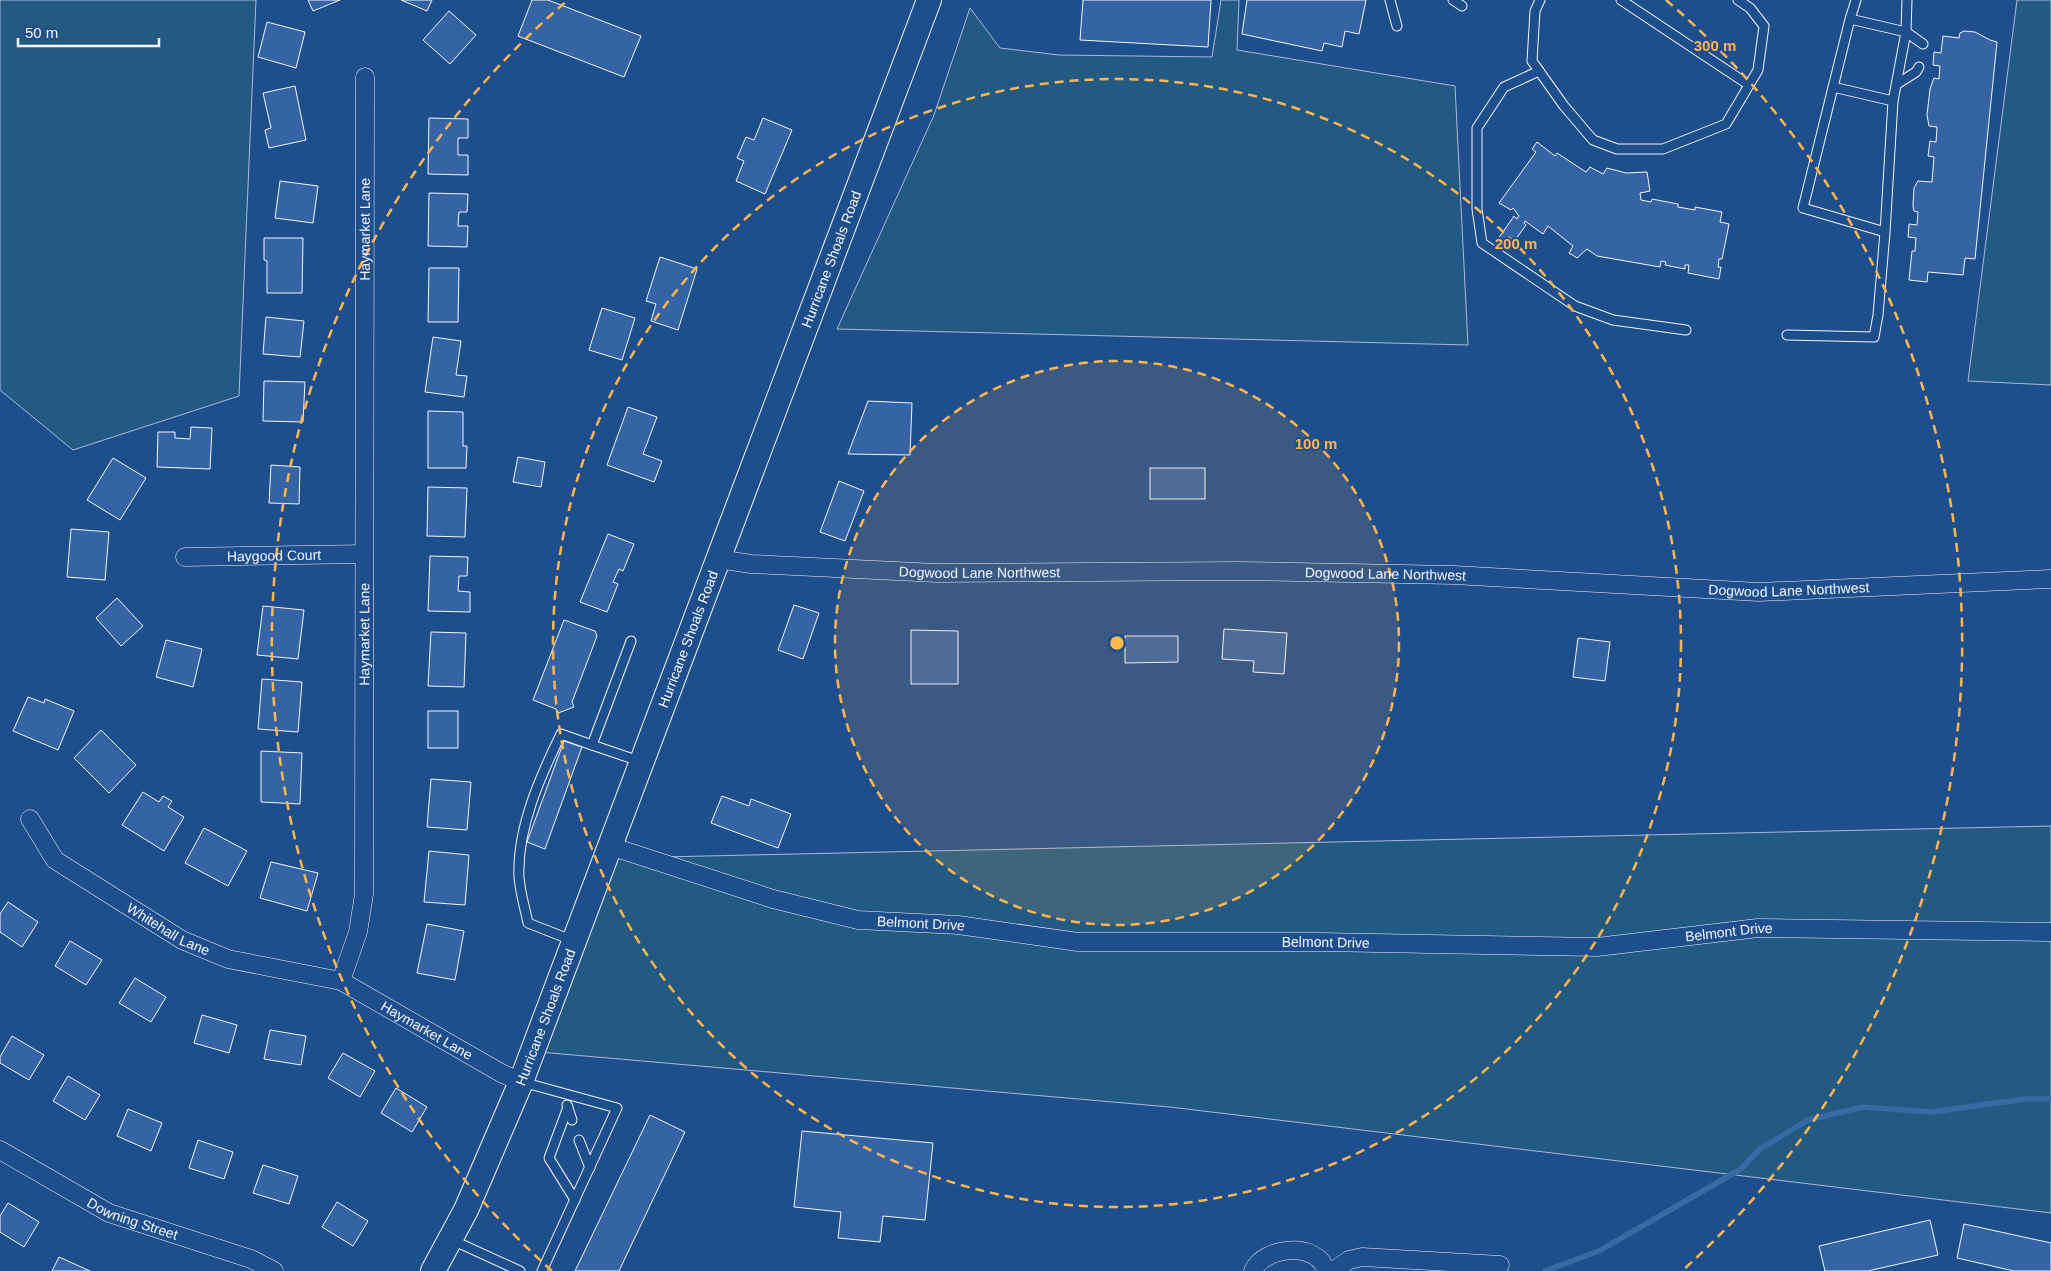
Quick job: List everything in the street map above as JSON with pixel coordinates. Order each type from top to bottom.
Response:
[{"type":"street","name":"Hurricane Shoals Road","points":[[433,1271],[466,1210],[521,1082],[929,0]]},
{"type":"street","name":"Haymarket Lane","points":[[365,77],[364,894],[358,932],[341,981],[501,1073],[521,1082]]},
{"type":"street","name":"Haygood Court","points":[[185,557],[364,554]]},
{"type":"street","name":"Dogwood Lane Northwest","points":[[718,559],[751,564],[937,573],[1247,571],[1454,574],[1759,592],[2051,579]]},
{"type":"street","name":"Whitehall Lane","points":[[30,819],[56,860],[182,940],[228,959],[341,981]]},
{"type":"street","name":"Belmont Drive","points":[[610,846],[773,899],[858,920],[958,925],[1078,942],[1320,942],[1597,947],[1758,928],[2051,932]]},
{"type":"street","name":"Downing Street","points":[[0,1150],[109,1213],[251,1259],[274,1271]]},
{"type":"street","points":[[1253,1271],[1263,1257],[1280,1251],[1296,1250],[1310,1254],[1320,1261],[1326,1271]]},
{"type":"street","points":[[1333,1271],[1349,1260],[1362,1257],[1500,1265]]},
{"type":"lane","points":[[1390,0],[1398,26]]},
{"type":"lane","points":[[1453,0],[1462,6]]},
{"type":"lane","points":[[1540,0],[1535,11],[1532,62],[1593,140],[1617,149],[1663,149],[1726,124],[1758,70],[1764,26],[1750,8],[1738,0]]},
{"type":"lane","points":[[1621,0],[1749,85]]},
{"type":"lane","points":[[1856,0],[1803,208],[1885,232]]},
{"type":"lane","points":[[1787,335],[1874,337],[1878,315],[1885,232],[1893,101],[1906,32],[1907,0]]},
{"type":"lane","points":[[1850,19],[1906,32],[1923,44]]},
{"type":"lane","points":[[1897,84],[1916,72],[1919,67]]},
{"type":"lane","points":[[1539,71],[1504,87],[1478,128],[1476,208],[1482,243],[1575,306],[1613,320],[1686,330]]},
{"type":"lane","points":[[1834,86],[1893,101]]},
{"type":"lane","points":[[592,746],[631,641]]},
{"type":"lane","points":[[574,941],[528,923],[519,878],[521,839],[546,764],[561,734],[642,762]]},
{"type":"lane","points":[[521,1082],[617,1108],[542,1271]]},
{"type":"lane","points":[[562,1094],[572,1120]]},
{"type":"lane","points":[[568,1107],[548,1158],[575,1200]]},
{"type":"lane","points":[[578,1140],[590,1168]]},
{"type":"lane","points":[[450,1239],[520,1271]]},
{"type":"shaded area","points":[[0,0],[256,0],[239,396],[73,450],[0,390]]},
{"type":"shaded area","points":[[1221,0],[1239,0],[1237,50],[1455,86],[1468,345],[837,329],[934,115],[970,8],[1000,48],[1059,55],[1212,57]]},
{"type":"shaded area","points":[[2017,0],[2051,0],[2051,385],[1968,381]]},
{"type":"shaded area","points":[[2051,826],[2051,1213],[1170,1107],[539,1052],[616,858]]},
{"type":"building","points":[[308,0],[340,0],[313,11]]},
{"type":"building","points":[[401,0],[432,0],[427,11]]},
{"type":"building","points":[[532,0],[548,0],[641,36],[624,77],[518,36]]},
{"type":"building","points":[[1083,0],[1211,0],[1208,47],[1080,40]]},
{"type":"building","points":[[1247,0],[1366,0],[1359,34],[1345,31],[1342,47],[1324,43],[1322,51],[1242,34]]},
{"type":"building","points":[[449,11],[476,35],[450,64],[423,40]]},
{"type":"building","points":[[267,22],[305,32],[296,68],[258,57]]},
{"type":"building","points":[[1964,31],[1975,32],[1997,42],[1975,259],[1965,258],[1963,275],[1928,272],[1927,282],[1909,280],[1912,251],[1915,251],[1916,238],[1908,237],[1909,224],[1917,225],[1918,212],[1914,211],[1913,206],[1914,188],[1918,181],[1932,182],[1934,157],[1928,156],[1930,141],[1936,142],[1937,127],[1929,126],[1927,115],[1930,89],[1934,78],[1939,79],[1940,66],[1933,65],[1934,52],[1941,53],[1943,36],[1959,38],[1960,33]]},
{"type":"building","points":[[295,86],[306,140],[269,148],[265,130],[271,128],[263,93]]},
{"type":"building","points":[[429,118],[468,119],[468,138],[458,138],[458,155],[468,155],[468,175],[428,174]]},
{"type":"building","points":[[763,118],[792,130],[765,194],[736,181],[744,161],[737,158],[746,137],[754,140]]},
{"type":"building","points":[[1537,142],[1555,156],[1557,153],[1586,172],[1590,167],[1603,174],[1607,168],[1626,173],[1647,172],[1650,191],[1640,193],[1641,200],[1651,202],[1652,199],[1678,204],[1678,207],[1695,210],[1695,207],[1722,212],[1720,222],[1729,224],[1722,259],[1719,259],[1718,267],[1721,267],[1719,279],[1688,273],[1689,265],[1685,265],[1685,269],[1665,265],[1666,262],[1661,261],[1660,267],[1597,256],[1587,249],[1577,258],[1569,253],[1573,246],[1548,226],[1543,234],[1525,221],[1526,225],[1508,250],[1496,242],[1514,216],[1517,219],[1519,216],[1513,208],[1511,210],[1499,203],[1536,152],[1532,149]]},
{"type":"building","points":[[280,181],[318,186],[313,223],[275,218]]},
{"type":"building","points":[[429,193],[468,194],[467,212],[459,212],[458,226],[468,226],[467,247],[428,246]]},
{"type":"building","points":[[264,238],[303,238],[302,293],[267,293],[267,261],[264,260]]},
{"type":"building","points":[[660,257],[697,269],[678,330],[651,321],[656,304],[646,301]]},
{"type":"building","points":[[429,268],[459,268],[458,322],[428,322]]},
{"type":"building","points":[[602,308],[635,318],[622,360],[589,350]]},
{"type":"building","points":[[266,317],[304,321],[300,357],[263,354]]},
{"type":"building","points":[[433,337],[461,341],[456,375],[467,376],[464,397],[425,392]]},
{"type":"building","points":[[264,381],[305,382],[303,422],[263,421]]},
{"type":"building","points":[[868,401],[912,403],[910,455],[848,454]]},
{"type":"building","points":[[628,407],[657,417],[643,454],[662,461],[654,482],[607,465]]},
{"type":"building","points":[[428,411],[463,412],[463,446],[467,446],[466,468],[428,468]]},
{"type":"building","points":[[191,427],[212,428],[210,469],[157,467],[158,432],[175,432],[175,438],[190,439]]},
{"type":"building","points":[[518,457],[545,462],[541,487],[513,482]]},
{"type":"building","points":[[113,458],[146,478],[120,520],[87,500]]},
{"type":"building","points":[[271,465],[300,467],[299,504],[269,503]]},
{"type":"building","points":[[1150,468],[1205,468],[1205,499],[1150,499]]},
{"type":"building","points":[[839,481],[864,491],[845,541],[820,532]]},
{"type":"building","points":[[428,487],[467,488],[465,537],[427,536]]},
{"type":"building","points":[[71,529],[109,532],[105,580],[67,577]]},
{"type":"building","points":[[608,534],[634,544],[623,571],[619,569],[613,582],[618,584],[607,612],[580,602]]},
{"type":"building","points":[[430,556],[468,557],[467,576],[459,576],[458,591],[470,592],[470,612],[428,611]]},
{"type":"building","points":[[117,598],[143,626],[121,646],[96,618]]},
{"type":"building","points":[[794,605],[819,613],[803,659],[778,650]]},
{"type":"building","points":[[263,606],[304,610],[298,659],[257,655]]},
{"type":"building","points":[[564,620],[595,631],[597,636],[572,702],[574,707],[558,713],[556,709],[533,700]]},
{"type":"building","points":[[1224,629],[1287,633],[1284,674],[1253,672],[1254,661],[1222,659]]},
{"type":"building","points":[[911,630],[958,631],[958,684],[911,684]]},
{"type":"building","points":[[431,632],[466,633],[464,687],[428,686]]},
{"type":"building","points":[[1125,636],[1178,636],[1178,662],[1125,663]]},
{"type":"building","points":[[1578,638],[1610,642],[1605,681],[1573,677]]},
{"type":"building","points":[[166,640],[202,649],[193,687],[156,677]]},
{"type":"building","points":[[262,679],[302,682],[298,732],[258,729]]},
{"type":"building","points":[[28,697],[44,703],[45,699],[74,711],[58,750],[13,731]]},
{"type":"building","points":[[428,711],[458,711],[458,748],[428,748]]},
{"type":"building","points":[[101,730],[136,765],[109,793],[74,758]]},
{"type":"building","points":[[564,741],[582,747],[545,849],[527,842]]},
{"type":"building","points":[[261,751],[302,753],[300,804],[261,802]]},
{"type":"building","points":[[431,779],[471,782],[467,830],[427,827]]},
{"type":"building","points":[[143,792],[159,802],[163,796],[172,801],[168,807],[184,817],[164,851],[122,825]]},
{"type":"building","points":[[722,796],[749,806],[751,799],[791,814],[778,848],[711,823]]},
{"type":"building","points":[[204,828],[247,851],[228,886],[185,863]]},
{"type":"building","points":[[429,851],[469,855],[465,905],[424,902]]},
{"type":"building","points":[[271,862],[318,873],[307,911],[260,898]]},
{"type":"building","points":[[8,902],[38,922],[22,947],[0,932],[0,914]]},
{"type":"building","points":[[427,924],[464,931],[455,980],[417,973]]},
{"type":"building","points":[[70,941],[102,960],[86,985],[55,966]]},
{"type":"building","points":[[135,978],[166,997],[151,1022],[119,1003]]},
{"type":"building","points":[[202,1015],[237,1025],[229,1053],[194,1043]]},
{"type":"building","points":[[270,1030],[306,1036],[301,1065],[264,1059]]},
{"type":"building","points":[[12,1036],[44,1055],[29,1080],[0,1063],[0,1057]]},
{"type":"building","points":[[343,1053],[375,1071],[360,1097],[328,1078]]},
{"type":"building","points":[[68,1076],[100,1095],[85,1120],[53,1101]]},
{"type":"building","points":[[396,1088],[427,1107],[412,1132],[381,1113]]},
{"type":"building","points":[[128,1109],[162,1123],[151,1151],[117,1136]]},
{"type":"building","points":[[650,1115],[685,1132],[619,1271],[575,1271]]},
{"type":"building","points":[[802,1131],[933,1143],[925,1220],[883,1216],[880,1242],[838,1238],[841,1212],[794,1207]]},
{"type":"building","points":[[198,1140],[233,1152],[224,1179],[189,1168]]},
{"type":"building","points":[[263,1165],[298,1176],[289,1204],[253,1193]]},
{"type":"building","points":[[337,1202],[368,1221],[353,1246],[322,1227]]},
{"type":"building","points":[[8,1203],[39,1222],[24,1247],[0,1232],[0,1216]]},
{"type":"building","points":[[1930,1220],[1938,1255],[1868,1271],[1825,1271],[1819,1246]]},
{"type":"building","points":[[1964,1224],[2051,1243],[2051,1271],[2014,1271],[1957,1258]]},
{"type":"building","points":[[59,1257],[90,1271],[52,1271]]},
{"type":"waterway","points":[[1545,1271],[1599,1251],[1741,1169],[1760,1149],[1808,1120],[1863,1107],[1932,1112],[2025,1099],[2051,1099]]}]
